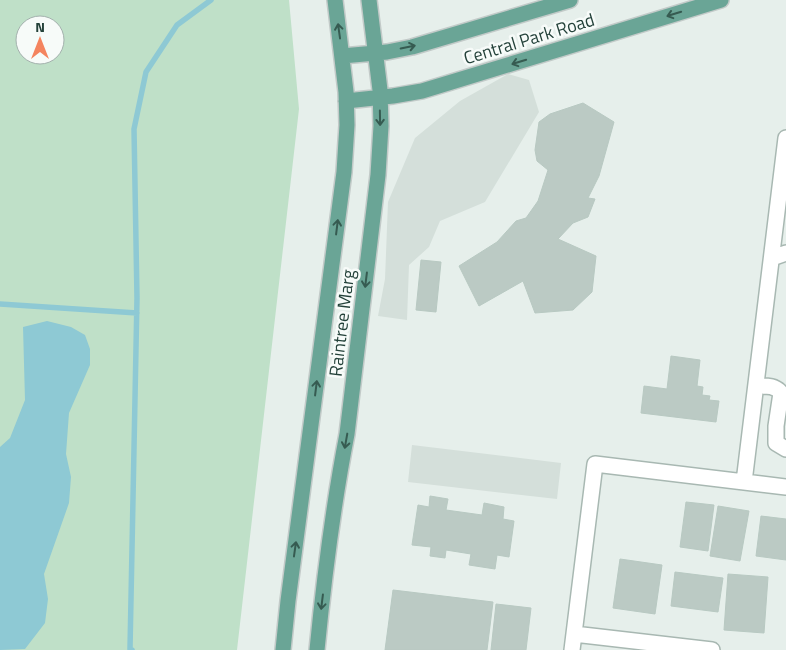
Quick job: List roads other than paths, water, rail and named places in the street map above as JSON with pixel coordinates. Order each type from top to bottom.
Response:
[{"type":"main road","name":"Raintree Marg","points":[[283,650],[344,172],[346,101],[335,0]]},
{"type":"main road","name":"Raintree Marg","points":[[317,650],[335,503],[347,434],[378,175],[381,126],[380,97],[370,0]]},
{"type":"main road","name":"Central Park Road","points":[[342,56],[420,45],[570,0]]},
{"type":"main road","name":"Central Park Road","points":[[346,101],[422,91],[721,0]]},
{"type":"street","points":[[744,482],[757,386],[779,255],[786,138]]},
{"type":"street","points":[[757,386],[772,387],[778,389],[781,393],[776,426],[776,443],[786,449]]},
{"type":"street","points":[[572,650],[595,464],[786,487]]},
{"type":"street","points":[[574,634],[712,650]]},
{"type":"water","points":[[47,321],[71,327],[85,335],[90,349],[90,365],[69,413],[66,454],[71,477],[69,503],[44,574],[48,599],[45,623],[25,649],[0,650],[0,447],[10,438],[25,400],[23,327]]},
{"type":"waterway","points":[[132,650],[130,649],[137,298],[134,129],[146,72],[177,25],[211,0]]},
{"type":"waterway","points":[[0,304],[137,313]]}]
